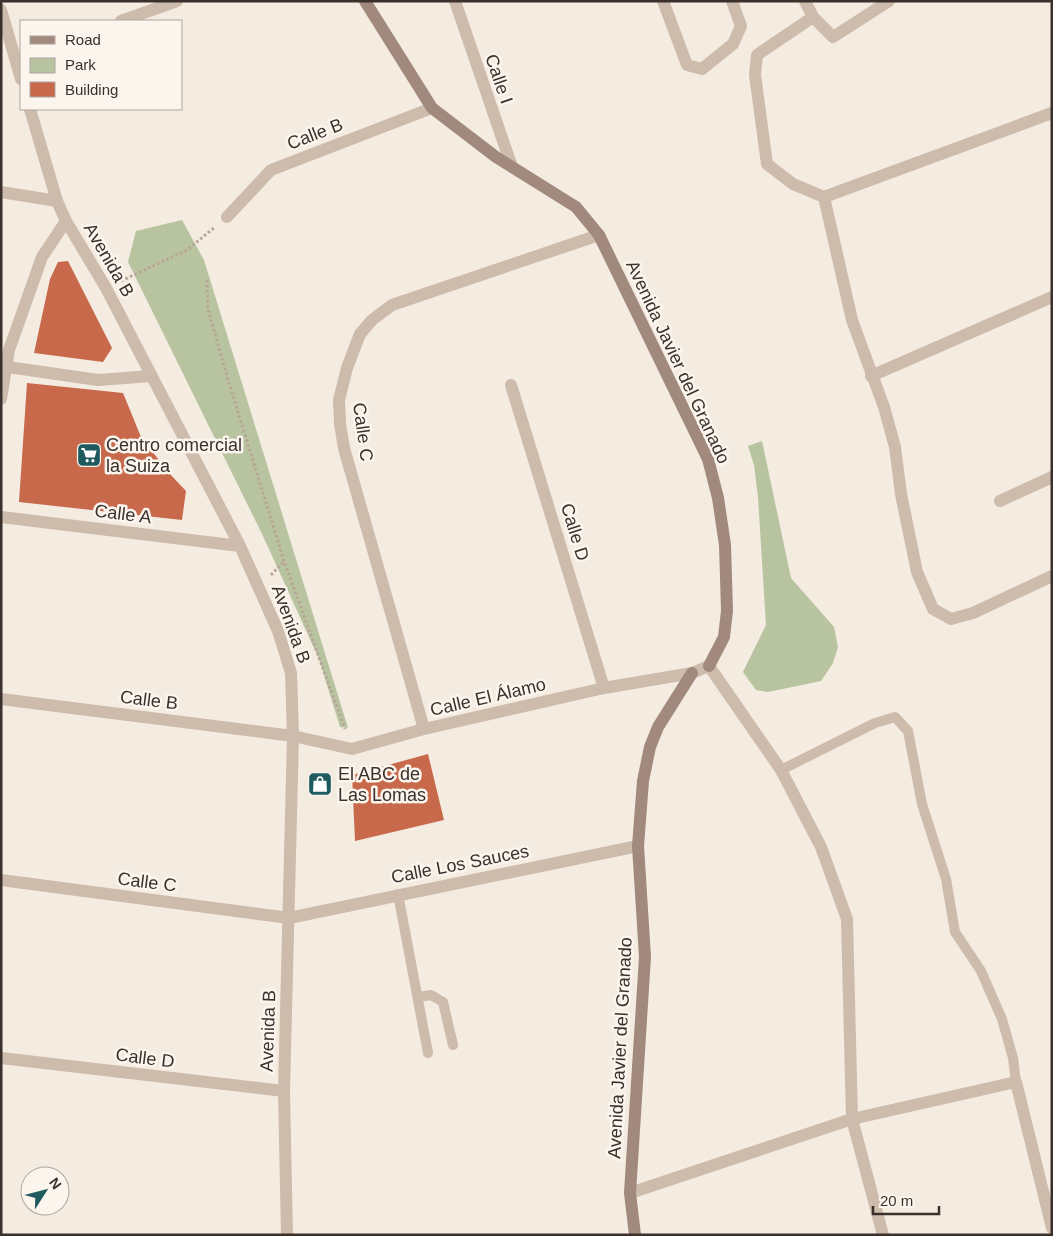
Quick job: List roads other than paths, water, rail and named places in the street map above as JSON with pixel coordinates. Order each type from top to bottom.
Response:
[{"type":"street","points":[[124,20],[177,1]]},
{"type":"street","name":"Avenida Javier del Granado","points":[[365,1],[432,108],[512,167],[576,207],[599,234],[708,459],[718,498],[725,545],[727,611],[724,636],[709,666]]},
{"type":"street","name":"Calle I","points":[[455,1],[512,167]]},
{"type":"street","points":[[663,1],[687,65],[702,70],[733,44],[742,26],[732,1]]},
{"type":"street","points":[[805,1],[813,17],[833,37],[889,1]]},
{"type":"street","points":[[813,17],[758,54],[755,75],[767,164],[793,184],[824,197],[1052,113]]},
{"type":"street","points":[[2,18],[18,58],[20,73]]},
{"type":"street","name":"Calle B","points":[[227,217],[271,170],[432,108]]},
{"type":"street","name":"Avenida B","points":[[30,110],[57,201],[66,221],[106,288],[240,546],[278,631],[291,673],[293,736],[284,1092],[287,1235]]},
{"type":"street","points":[[1,192],[57,201]]},
{"type":"street","points":[[824,197],[852,320],[884,407],[895,448],[901,494],[917,572],[933,609],[951,619],[973,613],[1052,576]]},
{"type":"street","points":[[1,399],[5,349],[42,257],[66,221]]},
{"type":"street","name":"Calle C","points":[[424,729],[344,448],[340,400],[347,368],[360,334],[372,320],[392,306],[599,234]]},
{"type":"street","points":[[871,376],[1052,297]]},
{"type":"street","points":[[4,366],[98,380],[151,376]]},
{"type":"street","name":"Calle D","points":[[511,386],[604,688]]},
{"type":"street","points":[[1000,501],[1052,477]]},
{"type":"street","name":"Calle A","points":[[1,517],[240,546]]},
{"type":"street","points":[[692,673],[709,666],[781,770],[821,847],[847,919],[852,1119],[883,1235]]},
{"type":"street","name":"Avenida Javier del Granado","points":[[635,1235],[630,1193],[645,957],[638,846],[643,782],[650,747],[658,727],[692,673]]},
{"type":"street","name":"Calle El Álamo","points":[[293,736],[352,749],[424,729],[604,688],[692,673]]},
{"type":"street","name":"Calle B","points":[[1,699],[293,736]]},
{"type":"street","name":"Calle Los Sauces","points":[[289,918],[638,846]]},
{"type":"street","name":"Calle C","points":[[1,880],[289,918]]},
{"type":"street","name":"Calle D","points":[[1,1058],[284,1092]]},
{"type":"street","points":[[630,1193],[852,1119],[1016,1082],[1052,1228]]},
{"type":"lane","points":[[781,770],[875,723],[895,717],[908,731],[922,804],[946,879],[955,932],[981,971],[1002,1019],[1013,1058],[1016,1082]]},
{"type":"lane","points":[[398,894],[428,1053]]},
{"type":"lane","points":[[418,997],[431,996],[443,1002],[454,1045]]},
{"type":"place","name":"Centro comercial la Suiza","points":[[89,455]]},
{"type":"place","name":"El ABC de Las Lomas","points":[[320,784]]}]
